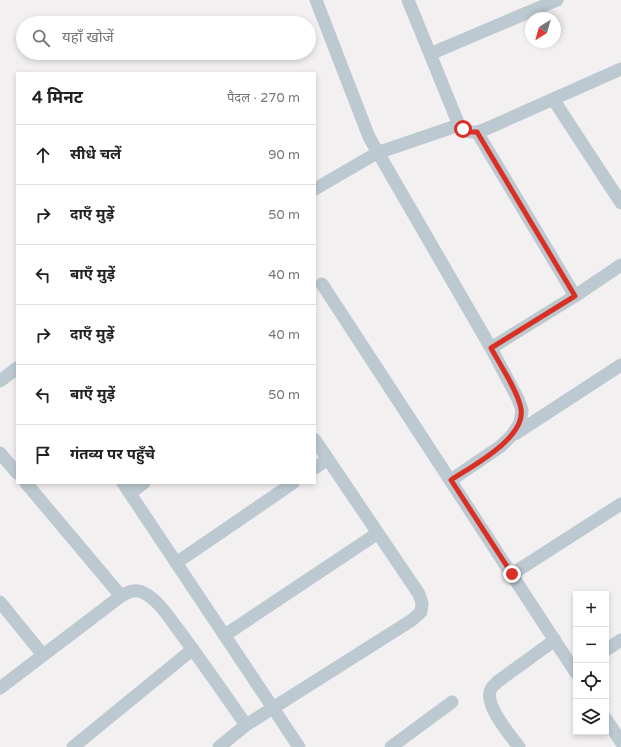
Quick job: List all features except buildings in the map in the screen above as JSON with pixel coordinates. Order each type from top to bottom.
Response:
[{"type":"street","points":[[316,0],[369,137],[377,153],[491,348],[518,399],[522,410],[520,423],[512,435],[501,446],[451,480]]},
{"type":"street","points":[[408,0],[459,125],[467,132],[477,132],[621,69]]},
{"type":"street","points":[[430,54],[557,0]]},
{"type":"street","points":[[553,99],[621,203]]},
{"type":"street","points":[[316,188],[377,153],[459,125]]},
{"type":"street","points":[[477,132],[575,296]]},
{"type":"street","points":[[491,348],[575,296],[621,265]]},
{"type":"street","points":[[322,284],[573,668]]},
{"type":"street","points":[[512,435],[621,365]]},
{"type":"street","points":[[0,381],[16,369]]},
{"type":"street","points":[[220,747],[246,725],[272,707],[412,620],[421,612],[422,604],[419,594],[316,441]]},
{"type":"street","points":[[0,453],[16,472]]},
{"type":"street","points":[[316,467],[328,459]]},
{"type":"street","points":[[27,484],[121,596]]},
{"type":"street","points":[[141,484],[127,488],[299,747]]},
{"type":"street","points":[[176,563],[292,484]]},
{"type":"street","points":[[512,574],[621,504]]},
{"type":"street","points":[[224,635],[378,533]]},
{"type":"street","points":[[0,688],[121,596],[134,590],[143,592],[160,606],[193,649],[246,725]]},
{"type":"street","points":[[0,602],[43,655]]},
{"type":"street","points":[[519,747],[492,709],[489,699],[491,689],[497,682],[555,640]]},
{"type":"street","points":[[609,648],[621,640]]},
{"type":"street","points":[[73,747],[193,649]]},
{"type":"street","points":[[395,746],[452,702]]},
{"type":"street","points":[[609,724],[621,742]]},
{"type":"route","points":[[463,129],[467,132],[477,132],[575,296],[491,348],[518,399],[522,410],[520,423],[512,435],[501,446],[451,480],[512,574]]}]
